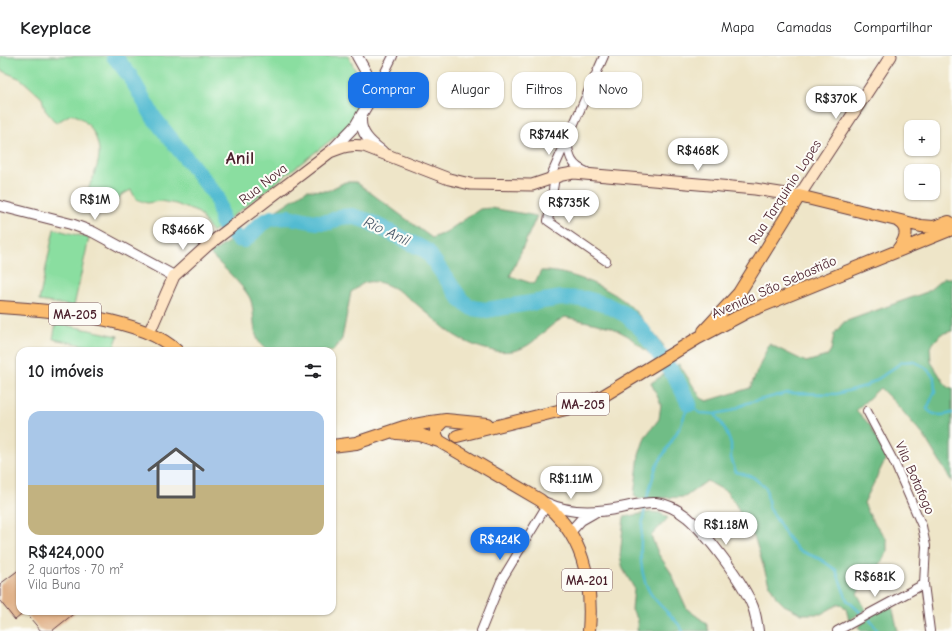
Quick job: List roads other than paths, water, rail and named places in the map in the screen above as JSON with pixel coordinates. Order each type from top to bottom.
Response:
[{"type":"main road","name":"Rua Tarquinio Lopes","points":[[698,338],[739,293],[799,196],[891,56]]},
{"type":"main road","points":[[330,152],[346,146],[356,145],[383,152],[439,176],[470,184],[532,185],[567,174],[594,174],[755,189],[799,196],[921,226],[948,225]]},
{"type":"main road","name":"Rua Nova","points":[[149,333],[174,276],[208,245],[330,152]]},
{"type":"main road","points":[[897,251],[904,241],[906,234],[904,226],[898,221]]},
{"type":"main road","name":"Avenida São Sebastião","points":[[457,437],[589,402],[616,390],[698,338],[747,312],[897,251],[948,225]]},
{"type":"main road","points":[[739,293],[736,298],[736,305],[741,310],[747,312]]},
{"type":"main road","name":"MA-205","points":[[0,307],[69,313],[117,324],[149,333],[172,347]]},
{"type":"main road","points":[[441,441],[436,435],[436,428],[446,421],[458,428],[457,437]]},
{"type":"main road","name":"Avenida São Sebastião","points":[[446,421],[502,424]]},
{"type":"main road","name":"MA-205","points":[[336,446],[356,443],[414,424],[446,421]]},
{"type":"main road","name":"MA-205","points":[[381,435],[406,433],[450,442],[457,437]]},
{"type":"main road","name":"MA-201","points":[[457,437],[465,452],[486,468]]},
{"type":"main road","name":"MA-201","points":[[441,441],[544,503],[570,531],[580,551],[588,586],[589,631]]},
{"type":"street","points":[[357,56],[366,72]]},
{"type":"street","name":"Rua Nova","points":[[385,72],[393,56]]},
{"type":"street","points":[[603,57],[567,140],[552,179],[548,221],[606,261]]},
{"type":"street","name":"Rua Nova","points":[[330,152],[349,134],[366,108]]},
{"type":"street","points":[[361,118],[361,126],[365,136],[383,152]]},
{"type":"street","points":[[567,140],[569,156],[574,164],[580,170],[594,174]]},
{"type":"street","points":[[0,206],[88,230],[174,276]]},
{"type":"street","name":"Vila Botafogo","points":[[867,411],[891,457],[922,526],[926,546],[924,584],[930,631]]},
{"type":"street","points":[[480,631],[503,576],[544,503],[568,510],[598,511],[652,503],[666,506],[681,512],[692,521],[712,545],[750,600],[755,612],[758,631]]},
{"type":"street","points":[[570,531],[582,520],[598,511]]},
{"type":"street","points":[[837,631],[924,584]]},
{"type":"waterway","name":"Rio Anil","points":[[114,56],[130,76],[154,118],[217,197],[223,225],[238,239],[244,240],[262,223],[272,218],[289,217],[316,222],[330,222],[340,217],[352,216],[368,221],[427,251],[462,301],[472,308],[486,310],[562,298],[586,299],[607,305],[626,315],[642,330],[676,378],[689,404]]},
{"type":"waterway","points":[[646,501],[656,467],[680,427],[689,404],[700,413],[715,414],[730,411],[747,403],[787,393],[836,394],[866,386],[902,362],[913,361],[925,367],[934,377],[935,391],[927,409],[938,415],[952,413]]},
{"type":"waterway","points":[[715,414],[725,429],[731,444],[731,458],[736,472],[753,477],[766,488],[769,507],[786,535],[798,550],[820,559],[836,570],[847,600],[861,613]]},
{"type":"waterway","points":[[645,506],[641,549],[642,571],[645,582],[653,597],[676,621],[683,631]]},
{"type":"waterway","points":[[870,620],[878,631]]},
{"type":"district","name":"Anil","points":[[240,158]]}]
